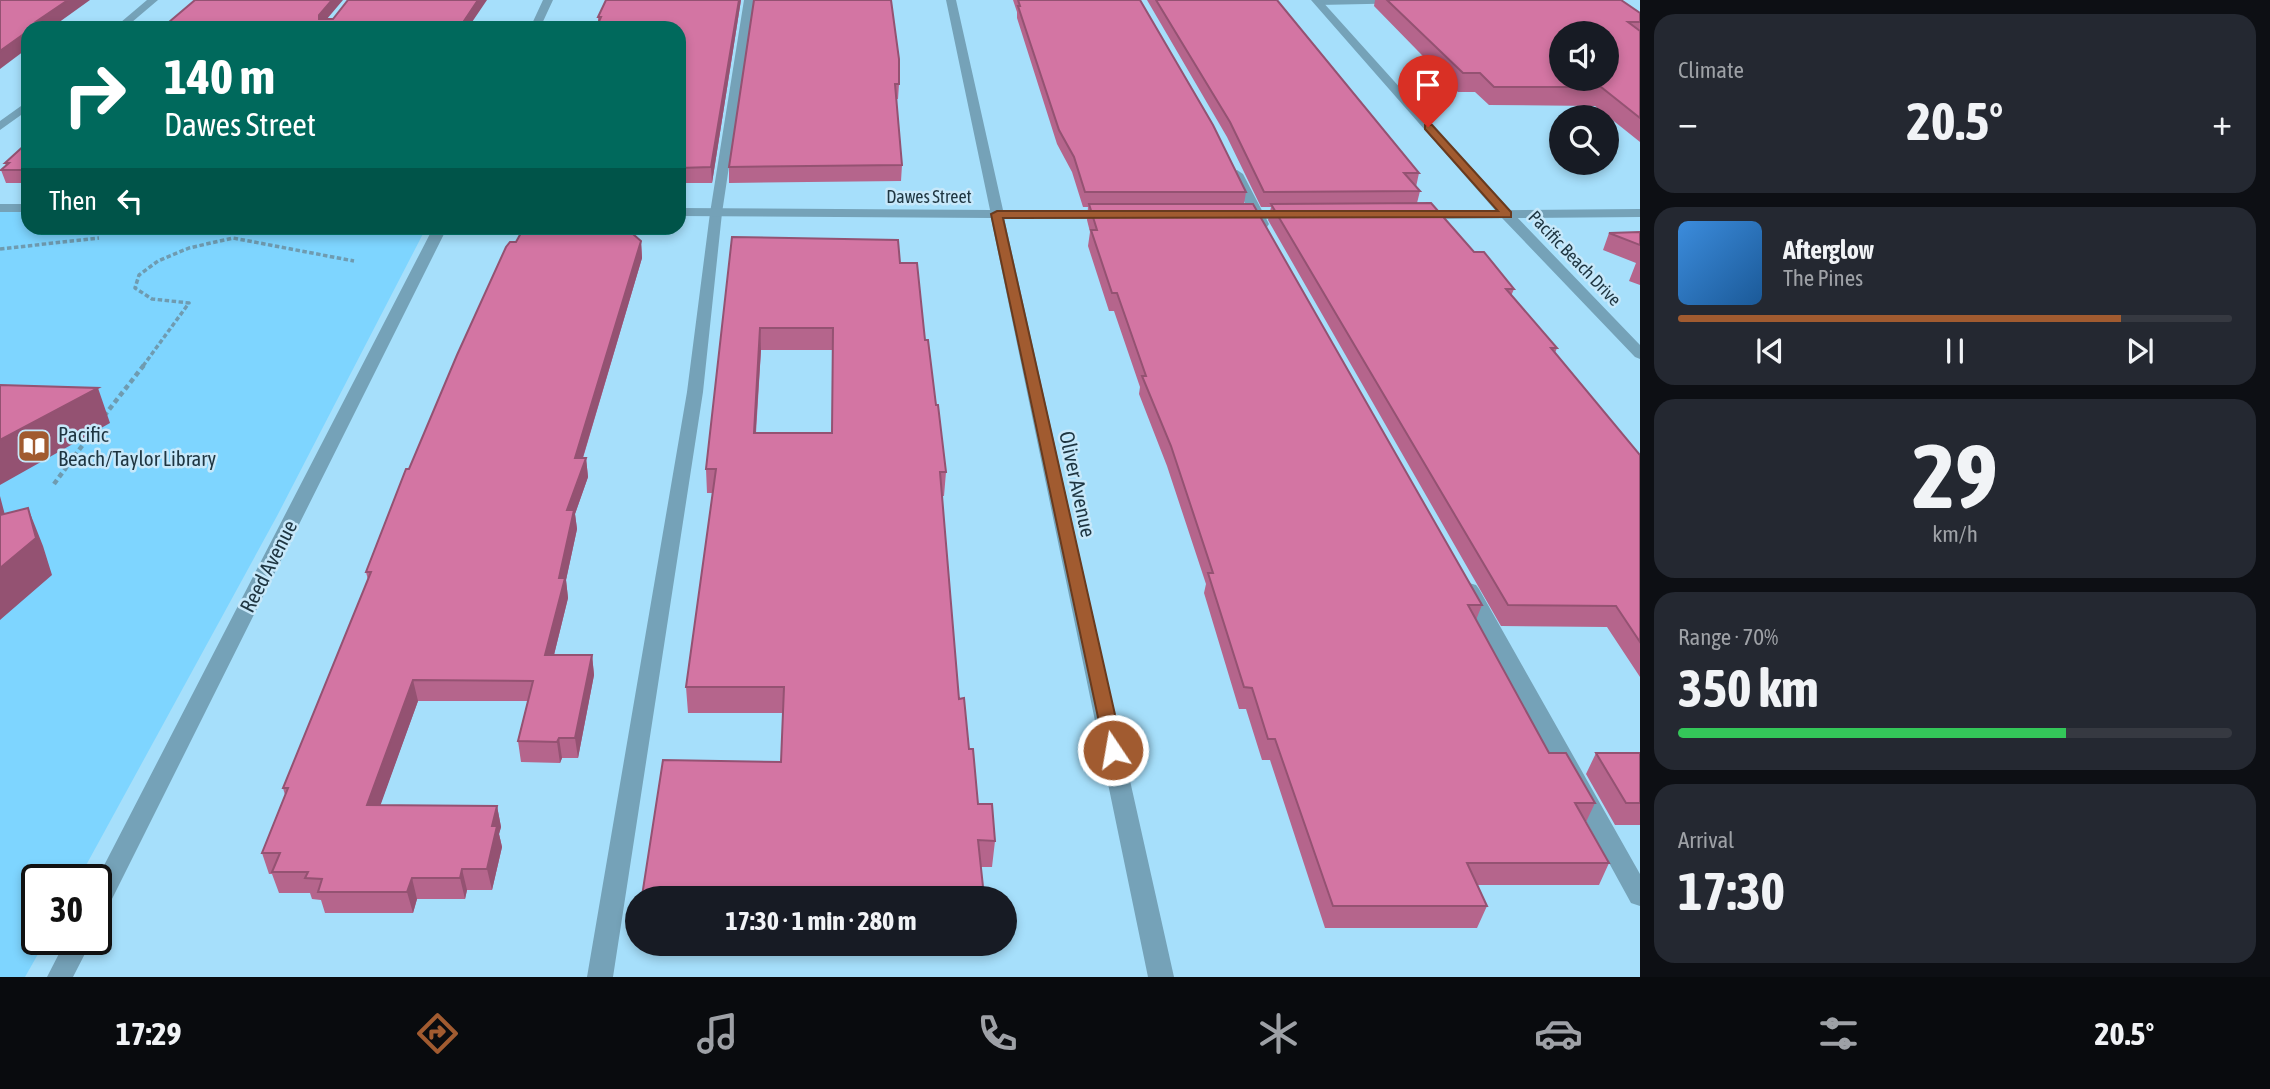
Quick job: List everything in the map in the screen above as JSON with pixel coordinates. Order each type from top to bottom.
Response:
[{"type":"street","points":[[128,21],[153,0]]},
{"type":"street","points":[[538,21],[548,0]]},
{"type":"street","points":[[600,977],[695,392],[716,213],[749,0]]},
{"type":"street","name":"Oliver Avenue","points":[[951,0],[1161,977]]},
{"type":"street","points":[[1317,1],[1414,0]]},
{"type":"street","name":"Pacific Beach Drive","points":[[1317,1],[1507,215],[1640,354]]},
{"type":"street","points":[[0,127],[21,110]]},
{"type":"street","points":[[1231,162],[1272,242]]},
{"type":"street","points":[[0,208],[21,208]]},
{"type":"street","name":"Dawes Street","points":[[686,212],[1132,215]]},
{"type":"street","points":[[1405,215],[1640,213]]},
{"type":"street","points":[[1229,215],[1310,215]]},
{"type":"street","name":"Reed Avenue","points":[[112,874],[436,235]]},
{"type":"street","points":[[1462,576],[1640,896]]},
{"type":"street","points":[[60,977],[71,955]]},
{"type":"path","points":[[0,249],[99,238]]},
{"type":"path","points":[[54,484],[174,327],[189,303],[152,299],[135,288],[139,275],[158,261],[189,248],[233,238],[354,261]]},
{"type":"shaded area","points":[[21,210],[21,235],[422,235],[277,516],[87,864],[21,864],[21,955],[37,955],[25,977],[0,977],[0,211]]},
{"type":"building","points":[[0,0],[68,0],[37,21],[21,21],[21,36],[0,51]]},
{"type":"building","points":[[195,0],[332,0],[319,15],[319,19],[333,19],[348,0],[478,0],[464,21],[170,21]]},
{"type":"building","points":[[606,0],[739,0],[711,167],[686,168],[686,21],[599,21],[601,17],[598,17]]},
{"type":"building","points":[[754,0],[891,0],[899,59],[899,84],[895,84],[902,165],[729,167]]},
{"type":"building","points":[[1018,0],[1140,0],[1213,125],[1246,192],[1085,192],[1074,157],[1059,130]]},
{"type":"building","points":[[1156,0],[1277,0],[1419,173],[1404,173],[1420,191],[1264,192],[1230,122]]},
{"type":"building","points":[[1387,0],[1621,0],[1640,13],[1640,22],[1628,22],[1640,31],[1640,118],[1606,91],[1619,91],[1619,21],[1549,21],[1549,87],[1494,87],[1480,73],[1463,73]]},
{"type":"building","points":[[21,148],[21,170],[1,170],[9,163],[5,163]]},
{"type":"building","points":[[1431,203],[1474,252],[1484,252],[1514,289],[1506,289],[1557,348],[1551,348],[1640,455],[1640,642],[1616,606],[1508,605],[1271,204]]},
{"type":"building","points":[[1089,204],[1253,204],[1482,605],[1468,605],[1549,753],[1566,753],[1595,803],[1575,803],[1609,863],[1467,863],[1487,906],[1333,906],[1275,739],[1268,739],[1252,688],[1244,687],[1208,573],[1213,573],[1171,446],[1142,376],[1146,376],[1117,293],[1112,293],[1091,230],[1097,230]]},
{"type":"building","points":[[1640,232],[1640,245],[1609,233]]},
{"type":"building","points":[[520,235],[634,235],[641,241],[575,458],[586,458],[567,510],[574,510],[559,578],[565,578],[545,655],[592,655],[575,738],[559,738],[557,742],[518,741],[533,681],[413,680],[367,805],[497,806],[492,826],[497,826],[487,869],[462,869],[460,878],[412,878],[407,892],[318,892],[322,879],[305,878],[308,872],[272,872],[280,853],[262,853],[288,788],[283,788],[371,572],[366,572],[406,469],[409,469],[506,247],[510,242],[516,242]]},
{"type":"building","points":[[732,237],[898,240],[900,263],[917,263],[925,340],[928,340],[938,405],[946,472],[940,472],[959,699],[964,698],[969,749],[973,749],[978,804],[992,804],[995,841],[978,840],[983,886],[644,886],[663,760],[781,762],[784,687],[686,687],[716,469],[706,469]],"holes":[[[760,328],[833,328],[832,433],[754,433]]]},
{"type":"building","points":[[0,385],[98,388],[0,440]]},
{"type":"building","points":[[28,508],[36,538],[0,568],[0,515]]},
{"type":"building","points":[[1596,753],[1640,753],[1640,803],[1626,803]]},
{"type":"place","name":"Pacific Beach/Taylor Library","points":[[34,446]]},
{"type":"route","points":[[1113,750],[997,214],[1507,215],[1428,127]]}]
